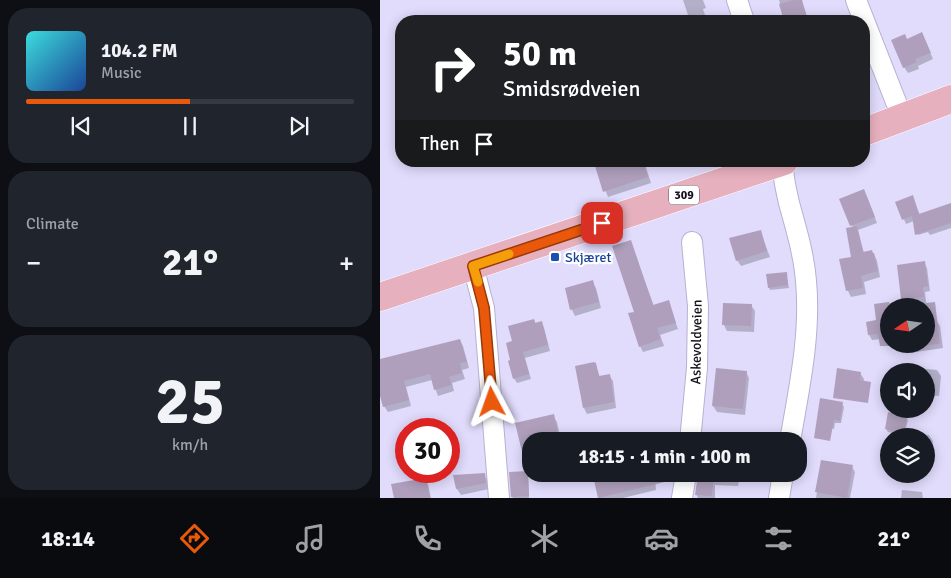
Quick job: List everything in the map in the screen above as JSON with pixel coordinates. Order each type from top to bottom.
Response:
[{"type":"main road","points":[[870,130],[951,99]]},
{"type":"main road","name":"309","points":[[380,297],[765,167]]},
{"type":"street","points":[[737,0],[742,15]]},
{"type":"street","points":[[856,0],[862,15]]},
{"type":"street","points":[[870,36],[896,102]]},
{"type":"street","points":[[783,167],[784,181],[802,252],[806,288],[806,332],[802,374],[792,432]]},
{"type":"street","name":"Askevoldveien","points":[[691,432],[697,368],[698,306],[692,242]]},
{"type":"street","points":[[473,266],[484,308],[499,498]]},
{"type":"street","points":[[682,498],[685,482]]},
{"type":"street","points":[[779,498],[782,482]]},
{"type":"building","points":[[802,0],[806,15],[782,15],[779,4]]},
{"type":"building","points":[[922,32],[931,53],[915,59],[917,62],[903,68],[891,40],[905,34],[907,39]]},
{"type":"building","points":[[595,167],[645,167],[648,177],[603,192]]},
{"type":"building","points":[[864,189],[875,217],[850,226],[839,199]]},
{"type":"building","points":[[913,195],[919,214],[951,203],[951,223],[915,235],[912,216],[902,220],[895,202]]},
{"type":"building","points":[[857,226],[863,252],[872,250],[878,271],[861,276],[863,288],[846,291],[839,259],[851,257],[846,228]]},
{"type":"building","points":[[761,230],[767,251],[736,261],[729,238]]},
{"type":"building","points":[[631,240],[653,305],[669,300],[676,323],[657,328],[661,339],[639,347],[628,313],[634,312],[612,246]]},
{"type":"building","points":[[925,261],[928,286],[923,287],[924,297],[901,298],[897,265]]},
{"type":"building","points":[[787,272],[788,285],[768,288],[766,274]]},
{"type":"building","points":[[593,280],[599,302],[570,310],[565,288]]},
{"type":"building","points":[[935,302],[940,344],[935,344]]},
{"type":"building","points":[[723,303],[752,304],[751,326],[722,325]]},
{"type":"building","points":[[880,303],[880,346],[878,334],[868,335],[866,322],[876,320],[874,304]]},
{"type":"building","points":[[534,319],[535,323],[542,321],[548,345],[523,352],[529,374],[513,379],[506,343],[512,341],[508,326]]},
{"type":"building","points":[[460,339],[467,362],[460,363],[462,373],[449,377],[452,385],[434,390],[430,374],[404,381],[409,400],[383,407],[380,396],[380,359]]},
{"type":"building","points":[[596,363],[599,376],[610,374],[614,402],[583,408],[575,366]]},
{"type":"building","points":[[716,368],[747,371],[743,409],[712,406]]},
{"type":"building","points":[[837,368],[861,372],[860,380],[871,382],[868,403],[833,398]]},
{"type":"building","points":[[820,398],[843,402],[840,421],[834,420],[830,441],[814,438]]},
{"type":"building","points":[[554,414],[558,432],[522,432],[522,452],[515,423]]},
{"type":"building","points":[[887,418],[907,418],[905,428],[885,428]]},
{"type":"building","points":[[821,460],[853,465],[847,498],[815,492]]},
{"type":"building","points":[[522,471],[522,482],[528,482],[529,496],[511,497],[509,472]]},
{"type":"building","points":[[485,473],[486,483],[456,489],[455,483],[460,483],[460,475]]},
{"type":"building","points":[[594,482],[665,482],[598,498]]},
{"type":"building","points":[[697,482],[713,482],[712,496],[695,495]]},
{"type":"building","points":[[427,483],[430,498],[394,498],[391,484]]},
{"type":"slow traffic","points":[[478,282],[473,266],[509,254]]},
{"type":"place","name":"Skjæret","points":[[555,257]]},
{"type":"route","points":[[492,402],[484,308],[482,294],[473,266],[602,223]]}]
